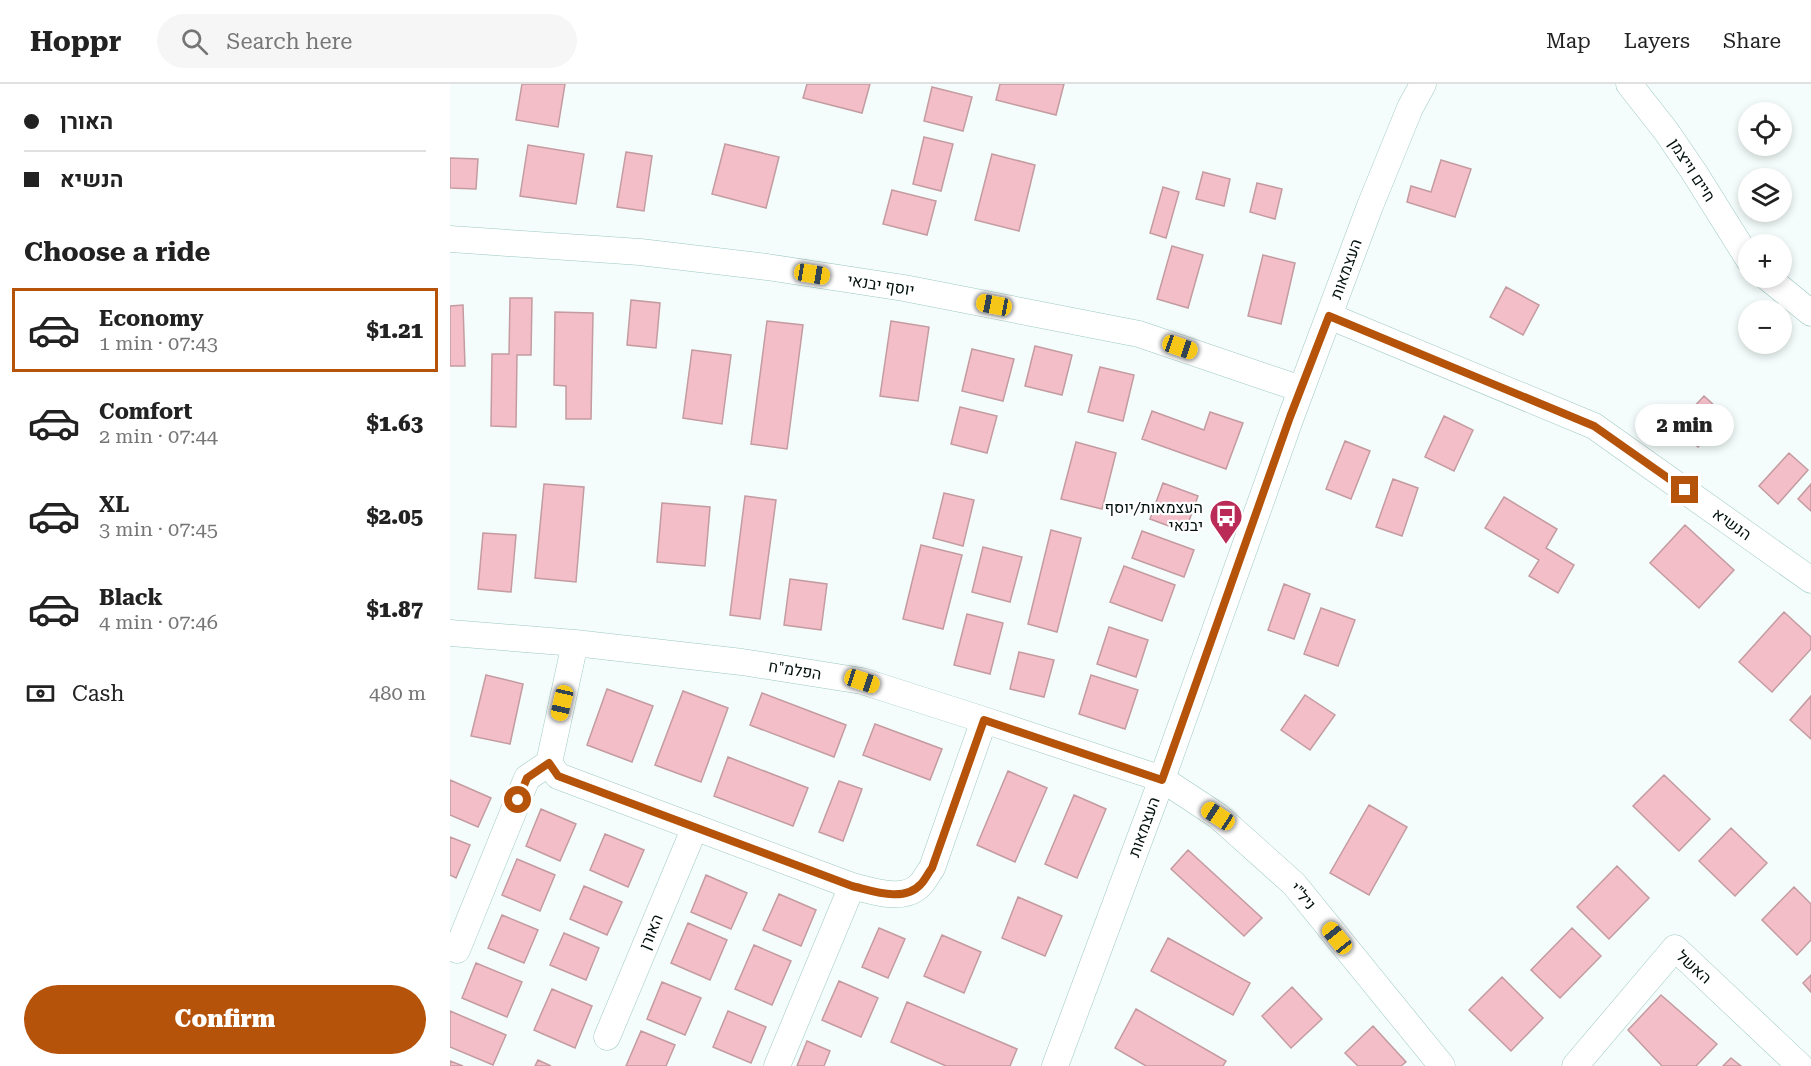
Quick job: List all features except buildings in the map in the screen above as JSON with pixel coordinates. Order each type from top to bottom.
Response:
[{"type":"street","name":"העצמאות","points":[[1055,1066],[1162,780],[1301,389],[1370,206],[1410,108],[1423,84]]},
{"type":"street","name":"חיים וייצמן","points":[[1629,84],[1666,131],[1738,243]]},
{"type":"street","name":"יוסף יבנאי","points":[[450,240],[640,252],[767,267],[904,288],[1139,334],[1301,389]]},
{"type":"street","points":[[1780,288],[1811,313]]},
{"type":"street","name":"הנשיא","points":[[1329,316],[1594,426],[1811,580]]},
{"type":"street","name":"הפלמ\"ח","points":[[450,633],[575,643],[742,662],[862,681],[1162,780]]},
{"type":"street","points":[[457,950],[527,778],[549,763],[575,643]]},
{"type":"street","points":[[549,763],[558,776],[852,886],[885,894],[903,894],[920,886],[932,868],[984,720]]},
{"type":"street","name":"ניל\"י","points":[[1162,780],[1218,816],[1294,884],[1439,1065]]},
{"type":"street","name":"האורן","points":[[607,1037],[695,827]]},
{"type":"street","points":[[777,1066],[852,886]]},
{"type":"street","name":"האשל","points":[[1575,1066],[1675,948],[1800,1066]]},
{"type":"place","name":"העצמאות/יוסף יבנאי","points":[[1226,545]]},
{"type":"route","points":[[518,800],[527,778],[549,763],[558,776],[852,886],[885,894],[903,894],[920,886],[932,868],[984,720],[1162,780],[1290,417],[1329,316],[1594,426],[1685,490]]}]
